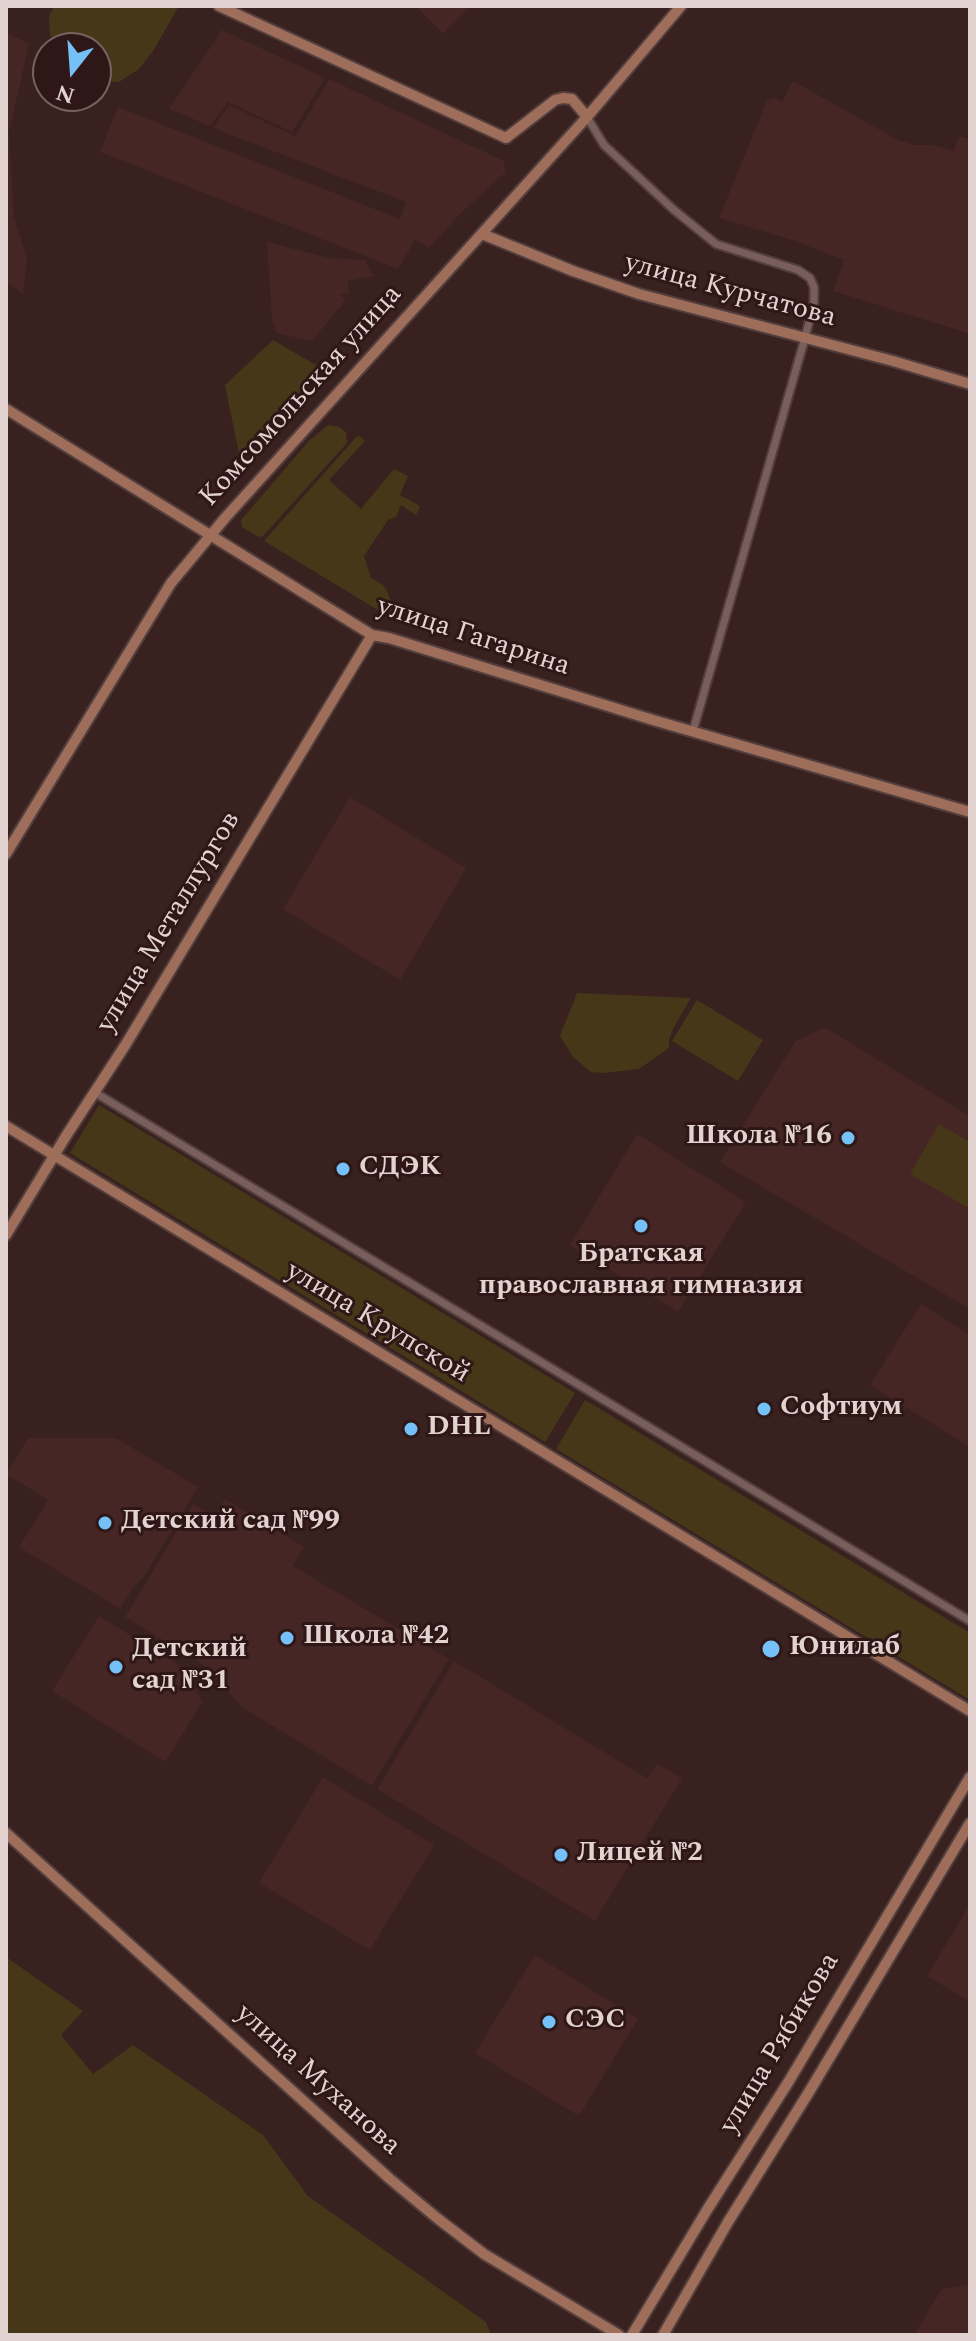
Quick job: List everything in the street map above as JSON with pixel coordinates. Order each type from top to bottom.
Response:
[{"type":"street","points":[[219,6],[506,138],[555,100],[572,99],[604,145],[716,244],[798,270],[810,278],[814,287],[814,302],[805,338],[693,731]]},
{"type":"street","name":"Комсомольская улица","points":[[6,854],[171,583],[209,536],[587,117],[681,6]]},
{"type":"street","name":"улица Курчатова","points":[[482,234],[639,294],[970,384]]},
{"type":"street","name":"улица Гагарина","points":[[6,409],[372,635],[970,812]]},
{"type":"street","name":"улица Металлургов","points":[[6,1235],[126,1044],[372,635]]},
{"type":"street","name":"улица Крупской","points":[[94,1092],[970,1621]]},
{"type":"street","name":"улица Крупской","points":[[6,1126],[970,1711]]},
{"type":"street","name":"улица Рябикова","points":[[632,2335],[789,2081],[970,1777]]},
{"type":"street","name":"улица Рябикова","points":[[663,2335],[970,1823]]},
{"type":"street","name":"улица Муханова","points":[[6,1833],[424,2208],[480,2251],[619,2335]]},
{"type":"shaded area","points":[[54,6],[179,6],[139,69],[119,82],[112,82],[112,32],[50,32],[49,17]]},
{"type":"shaded area","points":[[416,6],[471,6],[443,34]]},
{"type":"shaded area","points":[[222,30],[325,78],[292,132],[228,102],[210,126],[169,109]]},
{"type":"shaded area","points":[[6,32],[29,44],[9,132],[14,217],[27,260],[23,294],[6,282]]},
{"type":"shaded area","points":[[329,79],[504,161],[505,173],[461,213],[429,248],[415,240],[398,269],[100,152],[118,107],[400,219],[406,202],[213,128],[229,105],[295,136]]},
{"type":"shaded area","points":[[793,81],[898,140],[954,151],[959,136],[970,139],[970,334],[833,291],[844,260],[719,218],[767,101],[774,97],[782,102]]},
{"type":"shaded area","points":[[267,242],[330,258],[365,260],[374,276],[348,281],[349,294],[340,295],[346,300],[312,341],[276,333],[272,320]]},
{"type":"shaded area","points":[[273,340],[321,368],[240,459],[225,385]]},
{"type":"shaded area","points":[[328,425],[346,432],[347,443],[262,537],[242,527],[241,520],[309,441]]},
{"type":"shaded area","points":[[358,435],[365,441],[329,480],[361,509],[394,469],[408,476],[400,495],[420,506],[416,515],[401,505],[396,517],[388,520],[364,556],[371,578],[383,585],[388,593],[394,612],[391,618],[264,541]]},
{"type":"shaded area","points":[[350,797],[466,868],[400,980],[283,909]]},
{"type":"shaded area","points":[[577,993],[691,998],[674,1027],[669,1048],[639,1069],[603,1073],[591,1072],[573,1057],[560,1036]]},
{"type":"shaded area","points":[[697,1000],[763,1040],[738,1081],[672,1041]]},
{"type":"shaded area","points":[[824,1027],[970,1116],[970,1309],[720,1162],[795,1042]]},
{"type":"shaded area","points":[[99,1105],[575,1393],[545,1442],[70,1153]]},
{"type":"shaded area","points":[[939,1124],[970,1142],[970,1209],[910,1174]]},
{"type":"shaded area","points":[[637,1134],[746,1202],[678,1312],[570,1245]]},
{"type":"shaded area","points":[[921,1304],[970,1335],[970,1447],[870,1385]]},
{"type":"shaded area","points":[[585,1400],[970,1633],[970,1700],[556,1449]]},
{"type":"shaded area","name":"Детский сад №99","points":[[28,1438],[116,1438],[198,1487],[142,1580],[134,1586],[120,1609],[19,1547],[48,1500],[6,1474]]},
{"type":"shaded area","name":"Школа №42","points":[[225,1499],[304,1547],[293,1566],[449,1659],[372,1786],[243,1708],[201,1663],[125,1617],[193,1504],[214,1516]]},
{"type":"shaded area","points":[[99,1616],[185,1669],[202,1703],[165,1762],[52,1691]]},
{"type":"shaded area","name":"Лицей №2","points":[[454,1661],[647,1778],[657,1764],[682,1778],[595,1921],[377,1789]]},
{"type":"shaded area","points":[[323,1777],[434,1845],[370,1950],[259,1883]]},
{"type":"shaded area","points":[[970,1904],[970,2002],[927,1976]]},
{"type":"shaded area","points":[[535,1955],[638,2019],[579,2116],[475,2053]]},
{"type":"shaded area","points":[[6,1957],[83,2011],[61,2035],[93,2074],[133,2045],[263,2135],[308,2196],[486,2322],[491,2335],[6,2335]]},
{"type":"shaded area","points":[[970,2284],[970,2335],[914,2335],[942,2289]]},
{"type":"place","name":"Школа №16","points":[[848,1138]]},
{"type":"place","name":"СДЭК","points":[[343,1169]]},
{"type":"place","name":"Братская православная гимназия","points":[[641,1226]]},
{"type":"place","name":"Софтиум","points":[[764,1409]]},
{"type":"place","name":"DHL","points":[[411,1429]]},
{"type":"place","name":"Детский сад №99","points":[[105,1523]]},
{"type":"place","name":"Школа №42","points":[[287,1638]]},
{"type":"place","name":"Юнилаб","points":[[771,1649]]},
{"type":"place","name":"Детский сад №31","points":[[116,1667]]},
{"type":"place","name":"Лицей №2","points":[[561,1855]]},
{"type":"place","name":"СЭС","points":[[549,2022]]}]
